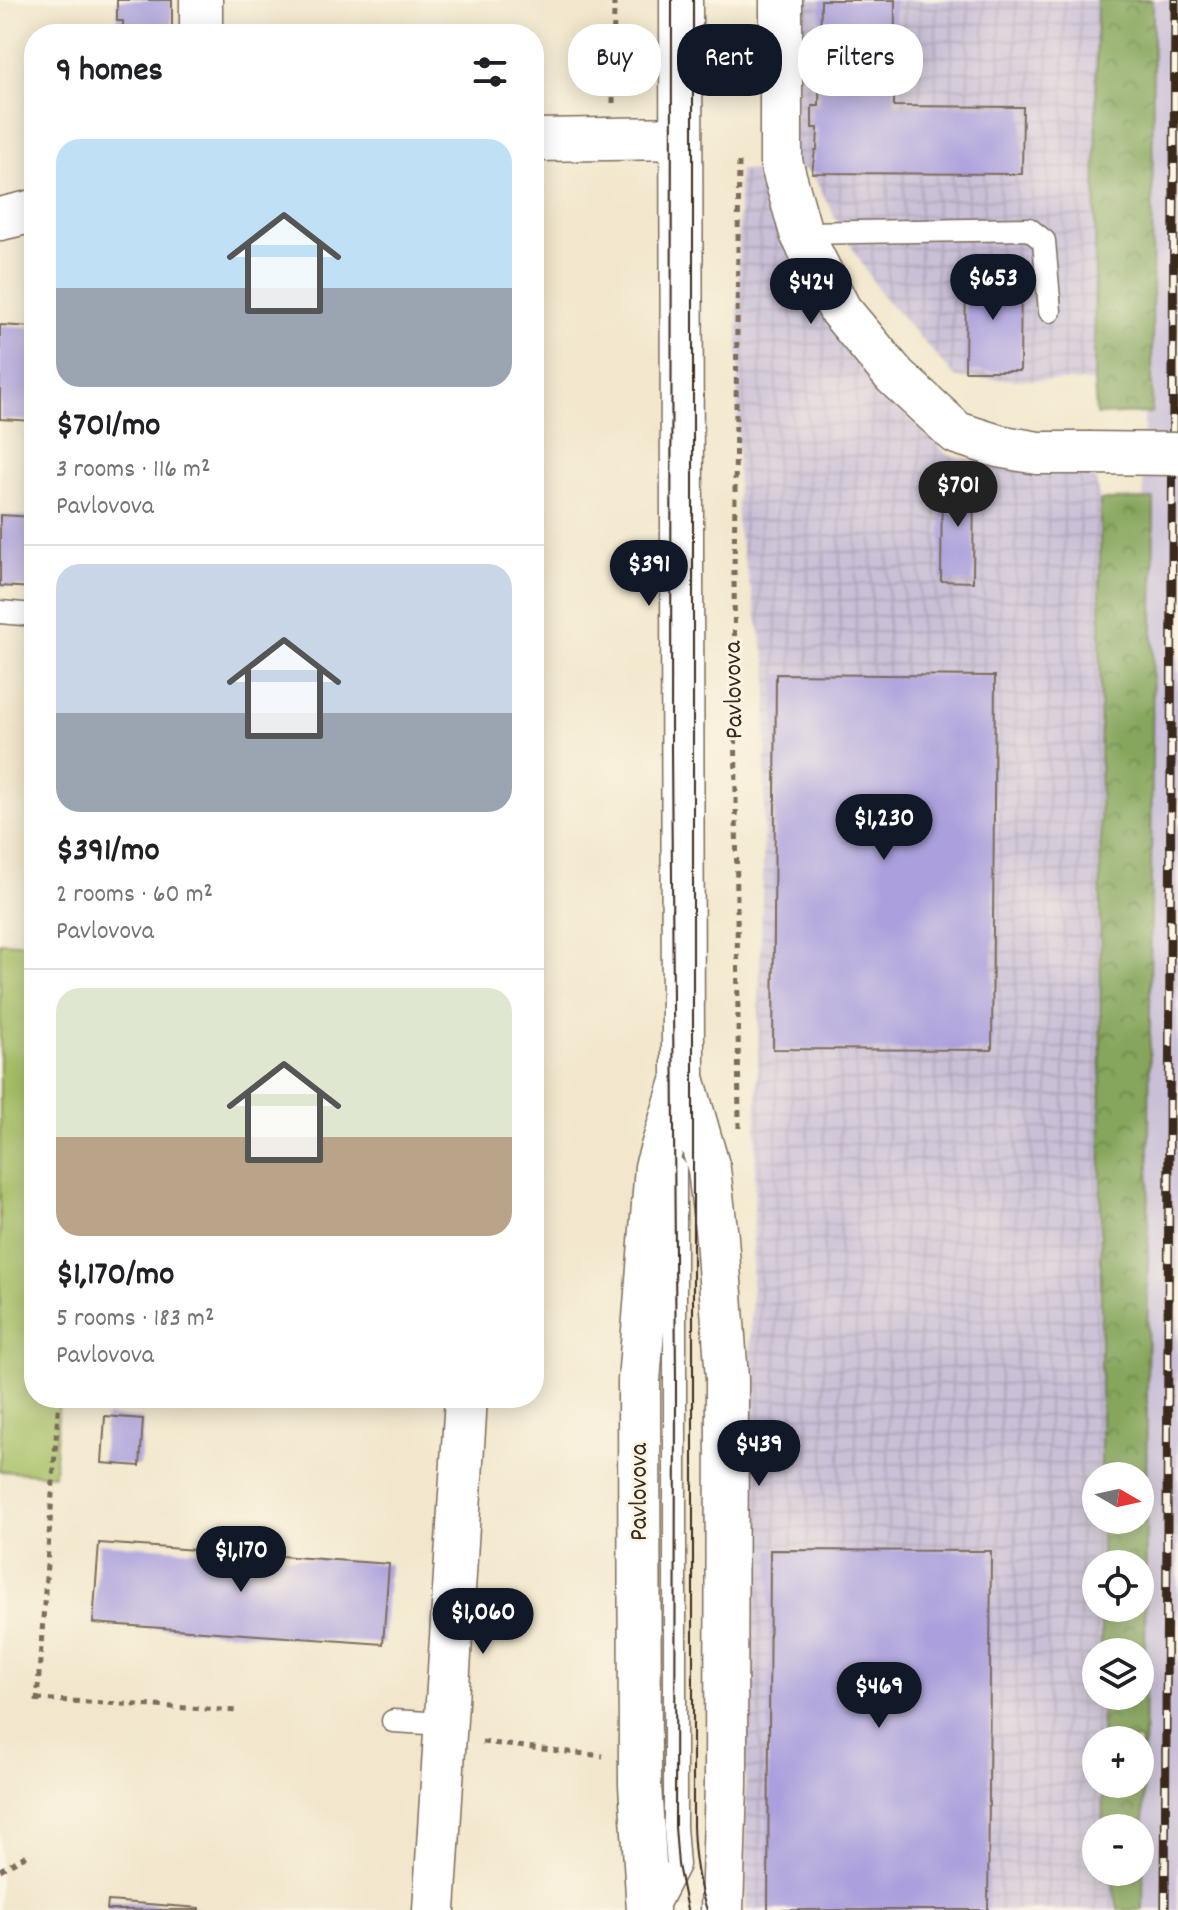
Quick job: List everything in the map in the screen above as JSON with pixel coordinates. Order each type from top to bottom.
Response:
[{"type":"street","points":[[201,0],[201,24]]},
{"type":"street","name":"Pavlovova","points":[[648,1910],[640,1785],[639,1381],[656,1167],[678,1092],[681,0]]},
{"type":"street","points":[[781,0],[781,162],[801,233],[840,310],[895,376],[957,433],[998,446],[1038,453],[1178,454]]},
{"type":"street","points":[[544,140],[680,138]]},
{"type":"street","points":[[0,219],[24,213]]},
{"type":"street","name":"Pavlovova","points":[[678,1092],[709,1169],[727,1379],[726,1784],[722,1910]]},
{"type":"street","points":[[434,1910],[465,1408]]},
{"type":"lane","points":[[801,233],[1029,229],[1044,241],[1050,311]]},
{"type":"lane","points":[[0,612],[24,614]]},
{"type":"lane","points":[[655,1910],[678,1865],[675,1827],[678,1092]]},
{"type":"lane","points":[[393,1721],[445,1731]]},
{"type":"path","points":[[613,107],[614,0]]},
{"type":"path","name":"Pavlovova","points":[[739,156],[734,576],[739,1130]]},
{"type":"path","points":[[58,1408],[37,1700],[239,1711]]},
{"type":"path","points":[[445,1731],[609,1756]]},
{"type":"path","points":[[0,1870],[27,1855]]},
{"type":"shaded area","points":[[798,0],[1097,0],[1094,382],[956,378],[880,293],[842,231],[812,173],[793,165]]},
{"type":"shaded area","points":[[1146,0],[1178,0],[1178,1910],[1136,1910],[1139,1886],[1154,1886],[1154,1814],[1140,1814],[1140,1798],[1154,1798],[1154,1726],[1140,1726],[1140,1710],[1154,1710],[1154,1638],[1139,1638],[1139,1622],[1154,1622],[1154,1550],[1139,1550],[1139,1534],[1154,1534],[1154,1462],[1139,1462]]},
{"type":"shaded area","points":[[739,170],[763,172],[896,405],[948,455],[1038,475],[1094,474],[1100,500],[1101,1462],[1082,1462],[1082,1534],[1101,1534],[1101,1550],[1082,1550],[1082,1622],[1101,1622],[1101,1638],[1082,1638],[1082,1710],[1101,1710],[1102,1726],[1082,1726],[1082,1798],[1102,1798],[1103,1814],[1082,1814],[1082,1886],[1114,1886],[1118,1910],[746,1910],[745,1553],[768,668],[737,526]]},
{"type":"green space","points":[[1097,0],[1153,0],[1152,413],[1096,415]]},
{"type":"green space","points":[[1154,499],[1146,1462],[1101,1462],[1100,500]]},
{"type":"green space","points":[[0,942],[24,943],[24,1408],[58,1408],[54,1475],[0,1471]]},
{"type":"green space","points":[[1101,1534],[1146,1534],[1146,1550],[1101,1550]]},
{"type":"green space","points":[[1101,1622],[1145,1622],[1145,1638],[1101,1638]]},
{"type":"green space","points":[[1101,1710],[1145,1710],[1144,1726],[1102,1726]]},
{"type":"green space","points":[[1102,1798],[1144,1798],[1144,1814],[1103,1814]]},
{"type":"green space","points":[[1114,1886],[1143,1886],[1143,1910],[1118,1910]]},
{"type":"building","points":[[117,0],[172,0],[172,24],[123,24],[123,21],[117,21]]},
{"type":"building","points":[[821,0],[895,0],[895,24],[821,24]]},
{"type":"building","points":[[819,96],[894,96],[894,106],[1023,107],[1022,174],[812,173],[818,128],[812,128],[812,106],[819,106]]},
{"type":"building","points":[[966,273],[1021,274],[1020,371],[965,371]]},
{"type":"building","points":[[0,325],[24,326],[24,420],[0,419]]},
{"type":"building","points":[[942,477],[974,477],[973,582],[941,581]]},
{"type":"building","points":[[0,515],[24,516],[24,587],[0,586]]},
{"type":"building","points":[[776,674],[995,676],[992,1050],[773,1049]]},
{"type":"building","points":[[105,1416],[143,1419],[140,1466],[102,1463]]},
{"type":"building","points":[[99,1543],[389,1564],[383,1644],[93,1623]]},
{"type":"building","points":[[770,1550],[991,1551],[988,1910],[768,1910]]},
{"type":"building","points":[[108,1901],[199,1908],[199,1910],[107,1910]]},
{"type":"tram line","points":[[672,0],[675,1827],[678,1865],[687,1910]]},
{"type":"tram line","points":[[693,0],[693,1826],[697,1868],[707,1910]]},
{"type":"railway","points":[[1165,1910],[1175,0]]}]
